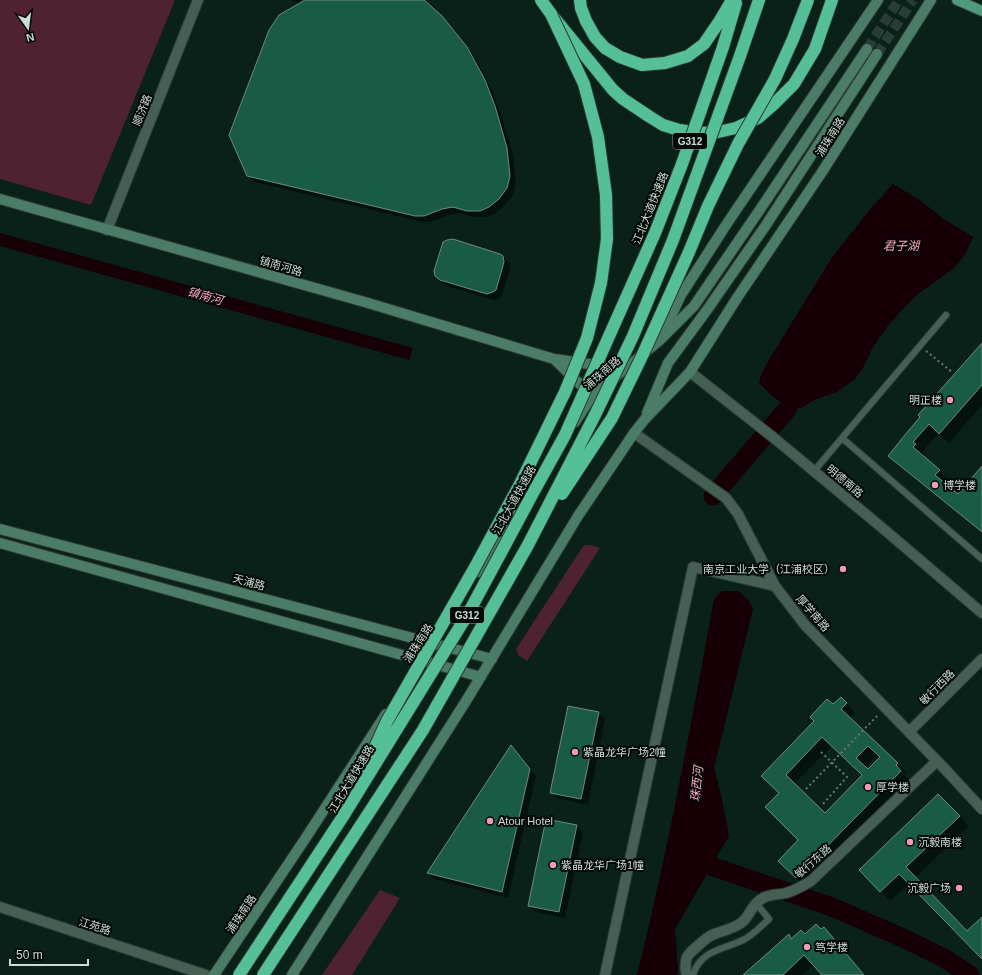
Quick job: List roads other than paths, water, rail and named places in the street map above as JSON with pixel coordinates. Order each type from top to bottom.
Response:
[{"type":"highway","points":[[541,0],[551,14],[623,99],[663,125],[679,130],[700,133],[718,132],[736,128],[758,118],[794,84],[815,49],[832,0]]},
{"type":"highway","points":[[580,0],[581,8],[586,21],[600,43],[605,48],[620,57],[642,64],[665,63],[688,56],[704,44],[732,0]]},
{"type":"highway","name":"江北大道快速路","points":[[239,975],[342,818],[469,612],[565,435],[655,234],[687,150],[723,47],[737,0]]},
{"type":"highway","name":"G312","points":[[263,975],[423,730],[528,545],[595,415],[633,336],[675,233],[759,0]]},
{"type":"highway","points":[[528,545],[612,418],[646,347],[708,206],[738,144],[775,79],[793,40],[808,0]]},
{"type":"highway","points":[[342,818],[387,721],[474,569],[520,484],[565,392],[587,338],[601,283],[607,239],[606,195],[598,137],[584,84],[551,14]]},
{"type":"main road","points":[[957,0],[982,11]]},
{"type":"street","name":"顺济路","points":[[107,230],[198,0]]},
{"type":"street","name":"浦珠南路","points":[[660,340],[682,295],[726,225],[878,0]]},
{"type":"street","name":"浦珠南路","points":[[292,975],[481,677],[578,516],[634,433],[645,419],[690,372],[737,298],[822,172],[931,0]]},
{"type":"street","name":"浦珠南路","points":[[214,975],[592,396],[660,340],[694,306],[867,49]]},
{"type":"street","name":"浦珠南路","points":[[645,419],[668,363],[766,225],[877,54]]},
{"type":"street","name":"镇南河路","points":[[0,199],[368,303],[554,359],[624,369]]},
{"type":"street","points":[[554,359],[592,396]]},
{"type":"street","name":"明德南路","points":[[690,372],[814,471],[982,613]]},
{"type":"street","name":"厚学南路","points":[[634,433],[726,498],[738,514],[774,586],[805,625],[982,809]]},
{"type":"street","name":"天浦路","points":[[0,529],[492,659]]},
{"type":"street","points":[[0,543],[481,677]]},
{"type":"street","points":[[605,975],[692,567],[774,586]]},
{"type":"street","name":"敏行西路","points":[[909,732],[982,659]]},
{"type":"street","name":"敏行东路","points":[[687,975],[685,968],[687,957],[710,935],[741,923],[756,903],[761,899],[795,890],[811,881],[937,761]]},
{"type":"street","name":"江苑路","points":[[0,907],[206,975]]},
{"type":"lane","points":[[814,471],[946,315]]},
{"type":"lane","points":[[842,438],[982,559]]},
{"type":"lane","points":[[693,975],[695,968],[701,959],[711,952],[745,939],[754,933],[768,919],[756,903]]},
{"type":"water","name":"君子湖","points":[[893,184],[921,201],[945,220],[973,237],[965,255],[953,269],[918,294],[887,327],[872,349],[864,366],[855,379],[837,392],[814,400],[801,408],[788,408],[771,395],[759,383],[761,375],[831,259],[871,208]]},
{"type":"water","name":"镇南河","points":[[0,233],[413,348],[409,360],[0,246]]},
{"type":"water","name":"珠西河","points":[[722,591],[738,591],[748,599],[753,609],[714,768],[729,836],[675,929],[678,970],[677,975],[637,975],[669,835],[714,599]]},
{"type":"waterway","points":[[713,496],[788,408]]},
{"type":"waterway","points":[[687,858],[832,907],[903,938],[944,958],[970,975]]},
{"type":"tunnel","points":[[867,49],[899,0]]},
{"type":"tunnel","points":[[877,54],[913,0]]},
{"type":"place","name":"明正楼","points":[[950,400]]},
{"type":"place","name":"博学楼","points":[[935,485]]},
{"type":"place","name":"南京工业大学（江浦校区）","points":[[843,569]]},
{"type":"place","name":"紫晶龙华广场2幢","points":[[575,752]]},
{"type":"place","name":"厚学楼","points":[[868,787]]},
{"type":"place","name":"Atour Hotel","points":[[490,821]]},
{"type":"place","name":"沉毅南楼","points":[[910,842]]},
{"type":"place","name":"紫晶龙华广场1幢","points":[[553,865]]},
{"type":"place","name":"沉毅广场","points":[[959,888]]},
{"type":"place","name":"笃学楼","points":[[807,947]]}]
